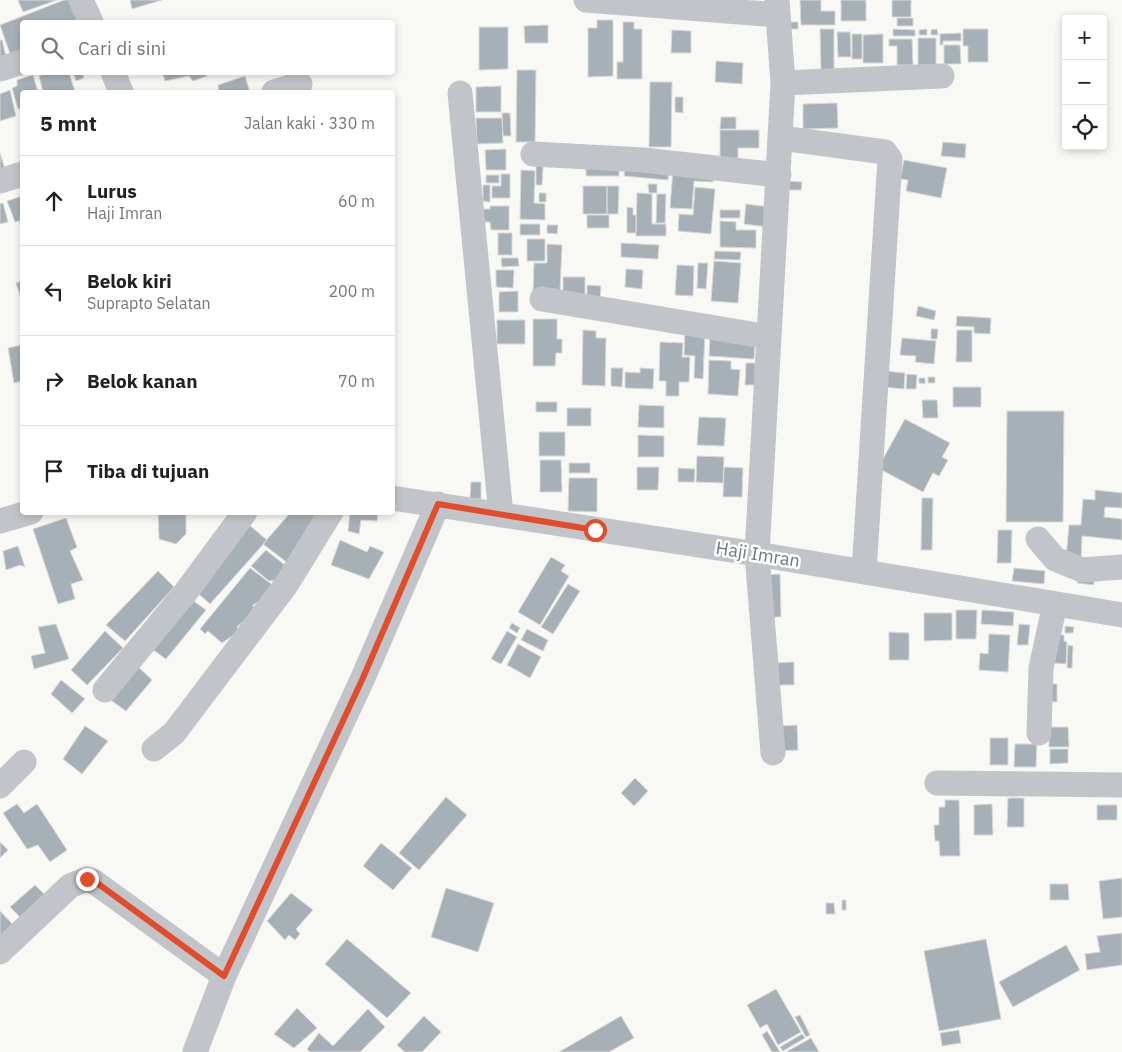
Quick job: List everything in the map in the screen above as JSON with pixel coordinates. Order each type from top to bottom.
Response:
[{"type":"street","points":[[81,0],[90,20]]},
{"type":"street","points":[[586,0],[778,8],[783,83],[781,138],[757,554],[773,754]]},
{"type":"street","points":[[0,69],[20,63]]},
{"type":"street","points":[[114,75],[120,90]]},
{"type":"street","points":[[783,83],[942,76]]},
{"type":"street","points":[[280,90],[300,84]]},
{"type":"street","points":[[460,93],[501,515]]},
{"type":"street","points":[[781,138],[885,152],[890,159],[864,572]]},
{"type":"street","points":[[533,154],[642,160],[779,175]]},
{"type":"street","points":[[0,181],[20,175]]},
{"type":"street","points":[[542,300],[769,337]]},
{"type":"street","name":"Haji Imran","points":[[395,498],[757,554],[1122,614]]},
{"type":"street","points":[[195,1052],[224,976],[362,680],[438,504]]},
{"type":"street","points":[[0,521],[21,515]]},
{"type":"street","points":[[105,690],[186,592],[243,515]]},
{"type":"street","points":[[154,749],[174,733],[286,585],[329,515]]},
{"type":"street","points":[[1038,538],[1055,559],[1082,570],[1122,567]]},
{"type":"street","points":[[1039,733],[1040,668],[1056,604]]},
{"type":"street","points":[[0,786],[24,762]]},
{"type":"street","points":[[937,783],[1122,785]]},
{"type":"street","points":[[0,952],[70,886],[87,879],[93,880],[224,976]]},
{"type":"building","points":[[18,0],[57,0],[23,12]]},
{"type":"building","points":[[64,0],[72,0],[77,20],[20,20],[20,54],[11,57],[0,25]]},
{"type":"building","points":[[130,0],[162,0],[132,9]]},
{"type":"building","points":[[800,0],[821,0],[821,11],[835,11],[835,25],[801,25]]},
{"type":"building","points":[[841,0],[866,0],[866,21],[841,21]]},
{"type":"building","points":[[892,0],[911,0],[911,17],[892,17]]},
{"type":"building","points":[[897,18],[913,18],[913,26],[897,26]]},
{"type":"building","points":[[597,20],[613,20],[613,76],[588,77],[588,28],[597,28]]},
{"type":"building","points":[[623,22],[634,22],[634,29],[642,29],[642,79],[617,79],[617,62],[623,62]]},
{"type":"building","points":[[785,22],[798,22],[798,29],[785,29]]},
{"type":"building","points":[[548,25],[548,43],[525,43],[524,26]]},
{"type":"building","points":[[479,27],[508,27],[508,69],[479,70]]},
{"type":"building","points":[[820,29],[834,29],[834,72],[821,72]]},
{"type":"building","points":[[893,29],[915,30],[915,36],[893,36]]},
{"type":"building","points":[[927,29],[927,35],[919,35],[919,30]]},
{"type":"building","points":[[937,29],[938,35],[931,35],[931,30]]},
{"type":"building","points":[[963,29],[988,29],[988,62],[968,62],[968,46],[963,46]]},
{"type":"building","points":[[672,30],[691,31],[691,53],[671,53]]},
{"type":"building","points":[[837,32],[850,32],[851,57],[838,57]]},
{"type":"building","points":[[961,33],[961,41],[943,41],[943,45],[940,45],[940,34]]},
{"type":"building","points":[[852,34],[862,34],[862,59],[852,59]]},
{"type":"building","points":[[883,34],[883,63],[863,63],[863,35]]},
{"type":"building","points":[[918,38],[936,38],[936,65],[918,65]]},
{"type":"building","points":[[889,39],[912,39],[913,65],[897,65],[897,46],[889,46]]},
{"type":"building","points":[[0,40],[2,40],[7,60],[0,62]]},
{"type":"building","points":[[944,45],[960,45],[961,64],[944,64]]},
{"type":"building","points":[[716,61],[743,63],[742,84],[715,82]]},
{"type":"building","points":[[517,70],[536,70],[535,142],[516,142]]},
{"type":"building","points":[[33,75],[37,90],[20,90],[20,108],[18,109],[12,88],[17,86],[17,80]]},
{"type":"building","points":[[70,75],[74,90],[42,90],[39,76]]},
{"type":"building","points":[[74,75],[83,75],[84,78],[76,81]]},
{"type":"building","points":[[163,75],[207,76],[193,81],[189,76],[165,81]]},
{"type":"building","points":[[245,76],[249,90],[219,90],[218,85]]},
{"type":"building","points":[[650,82],[672,82],[671,147],[649,147]]},
{"type":"building","points":[[501,86],[501,112],[476,112],[476,87]]},
{"type":"building","points":[[10,90],[16,116],[0,121],[0,94]]},
{"type":"building","points":[[675,97],[683,97],[683,113],[675,112]]},
{"type":"building","points":[[837,103],[838,128],[803,129],[803,104]]},
{"type":"building","points":[[502,113],[510,113],[511,136],[503,136]]},
{"type":"building","points":[[721,117],[736,117],[736,129],[720,129]]},
{"type":"building","points":[[476,118],[502,118],[503,143],[477,144]]},
{"type":"building","points":[[720,130],[759,130],[759,148],[738,148],[738,159],[720,159]]},
{"type":"building","points":[[943,142],[966,144],[965,158],[941,156]]},
{"type":"building","points":[[506,149],[506,170],[486,170],[485,150]]},
{"type":"building","points":[[0,153],[5,169],[0,170]]},
{"type":"building","points":[[904,160],[947,168],[941,198],[906,191],[908,180],[900,179]]},
{"type":"building","points":[[586,161],[619,162],[619,176],[586,176]]},
{"type":"building","points":[[626,162],[669,166],[668,180],[624,176]]},
{"type":"building","points":[[536,166],[543,166],[542,185],[536,185]]},
{"type":"building","points":[[673,169],[714,172],[713,182],[694,181],[692,209],[670,208]]},
{"type":"building","points":[[521,170],[535,171],[534,203],[545,204],[545,220],[520,219]]},
{"type":"building","points":[[501,174],[510,174],[510,198],[492,198],[492,186],[501,186]]},
{"type":"building","points":[[486,175],[499,175],[499,183],[486,183]]},
{"type":"building","points":[[789,181],[802,182],[801,190],[789,190]]},
{"type":"building","points":[[648,184],[657,184],[657,193],[649,193]]},
{"type":"building","points":[[483,185],[490,185],[490,202],[483,201]]},
{"type":"building","points":[[583,186],[607,186],[607,214],[583,214]]},
{"type":"building","points":[[607,186],[619,186],[618,214],[607,214]]},
{"type":"building","points":[[695,187],[715,189],[711,234],[678,231],[679,214],[693,215]]},
{"type":"building","points":[[539,193],[546,193],[546,202],[539,202]]},
{"type":"building","points":[[637,193],[652,194],[652,224],[666,224],[666,236],[636,236]]},
{"type":"building","points":[[657,194],[666,194],[665,223],[656,223]]},
{"type":"building","points":[[20,197],[20,221],[15,222],[7,201]]},
{"type":"building","points":[[3,203],[8,222],[0,224],[0,204]]},
{"type":"building","points":[[746,204],[770,207],[767,227],[744,224]]},
{"type":"building","points":[[490,206],[509,206],[509,230],[491,230],[490,222],[481,222],[481,209],[490,209]]},
{"type":"building","points":[[627,207],[633,208],[633,215],[636,215],[636,233],[627,233]]},
{"type":"building","points":[[720,210],[740,210],[740,218],[720,218]]},
{"type":"building","points":[[587,215],[609,215],[609,228],[587,228]]},
{"type":"building","points":[[720,221],[736,222],[736,230],[756,230],[756,248],[720,247]]},
{"type":"building","points":[[520,224],[540,224],[540,235],[520,235]]},
{"type":"building","points":[[547,225],[558,225],[557,234],[547,233]]},
{"type":"building","points":[[498,233],[512,233],[512,255],[498,255]]},
{"type":"building","points":[[527,239],[545,239],[545,261],[527,261]]},
{"type":"building","points":[[621,243],[659,245],[658,259],[621,257]]},
{"type":"building","points":[[547,244],[562,245],[560,292],[533,291],[534,263],[547,263]]},
{"type":"building","points":[[715,251],[741,252],[740,260],[714,259]]},
{"type":"building","points":[[501,258],[518,258],[519,266],[502,267]]},
{"type":"building","points":[[714,261],[741,263],[738,303],[711,301]]},
{"type":"building","points":[[698,263],[708,263],[706,289],[697,288]]},
{"type":"building","points":[[677,265],[694,266],[693,296],[675,295]]},
{"type":"building","points":[[626,269],[643,270],[642,289],[625,287]]},
{"type":"building","points":[[496,270],[514,270],[513,288],[496,287]]},
{"type":"building","points":[[563,277],[585,277],[585,296],[563,296]]},
{"type":"building","points":[[20,282],[20,295],[16,283]]},
{"type":"building","points":[[587,285],[601,286],[600,300],[587,299]]},
{"type":"building","points":[[518,291],[518,312],[499,312],[499,292]]},
{"type":"building","points":[[918,306],[936,311],[934,320],[916,316]]},
{"type":"building","points":[[957,316],[991,318],[990,334],[974,333],[974,327],[956,326]]},
{"type":"building","points":[[533,319],[557,319],[557,339],[562,339],[562,353],[556,353],[555,366],[533,366]]},
{"type":"building","points":[[497,320],[525,320],[525,344],[497,344]]},
{"type":"building","points":[[931,329],[938,329],[937,339],[931,339]]},
{"type":"building","points":[[583,330],[596,331],[596,338],[606,338],[605,386],[582,385]]},
{"type":"building","points":[[685,330],[705,330],[703,379],[694,378],[695,356],[684,355]]},
{"type":"building","points":[[957,330],[972,330],[972,362],[956,362]]},
{"type":"building","points":[[710,336],[755,338],[754,359],[709,356]]},
{"type":"building","points":[[902,338],[936,341],[934,364],[915,362],[916,356],[900,355]]},
{"type":"building","points":[[660,342],[683,343],[682,357],[690,357],[689,382],[679,382],[679,396],[666,396],[666,381],[659,381]]},
{"type":"building","points":[[20,345],[20,382],[14,383],[8,348]]},
{"type":"building","points":[[709,360],[731,361],[731,369],[740,370],[738,396],[708,394]]},
{"type":"building","points":[[746,363],[755,363],[755,385],[745,385]]},
{"type":"building","points":[[611,368],[623,368],[622,387],[611,386]]},
{"type":"building","points":[[640,368],[654,369],[653,389],[625,388],[625,372],[640,373]]},
{"type":"building","points":[[884,371],[905,373],[904,389],[883,387]]},
{"type":"building","points":[[907,374],[917,375],[916,389],[906,389]]},
{"type":"building","points":[[928,377],[935,377],[935,383],[928,383]]},
{"type":"building","points":[[919,378],[925,378],[925,384],[919,383]]},
{"type":"building","points":[[953,387],[981,387],[981,407],[953,407]]},
{"type":"building","points":[[922,400],[937,400],[938,418],[923,418]]},
{"type":"building","points":[[536,402],[557,402],[557,412],[536,412]]},
{"type":"building","points":[[639,405],[664,406],[664,428],[638,427]]},
{"type":"building","points":[[567,408],[591,408],[591,426],[567,426]]},
{"type":"building","points":[[1007,411],[1064,411],[1063,522],[1006,522]]},
{"type":"building","points":[[699,417],[726,418],[724,446],[697,445]]},
{"type":"building","points":[[905,419],[950,443],[942,457],[948,460],[939,476],[933,473],[923,492],[878,468]]},
{"type":"building","points":[[539,432],[565,432],[565,456],[539,456]]},
{"type":"building","points":[[638,435],[664,436],[664,457],[638,457]]},
{"type":"building","points":[[697,456],[724,457],[723,483],[696,482]]},
{"type":"building","points":[[540,460],[561,460],[562,492],[540,492]]},
{"type":"building","points":[[569,463],[590,463],[590,473],[569,473]]},
{"type":"building","points":[[637,467],[659,467],[658,490],[637,490]]},
{"type":"building","points":[[724,467],[743,468],[742,497],[723,497]]},
{"type":"building","points":[[678,468],[695,469],[694,482],[678,482]]},
{"type":"building","points":[[569,478],[597,478],[597,512],[568,511]]},
{"type":"building","points":[[471,482],[481,482],[481,499],[470,498]]},
{"type":"building","points":[[1095,490],[1122,493],[1122,508],[1105,507],[1104,517],[1122,519],[1122,540],[1082,536],[1081,560],[1066,559],[1069,525],[1081,525],[1083,499],[1095,500]]},
{"type":"building","points":[[922,498],[933,498],[932,550],[921,550]]},
{"type":"building","points":[[158,515],[186,515],[186,534],[176,544],[159,539]]},
{"type":"building","points":[[288,515],[323,515],[289,564],[263,544]]},
{"type":"building","points":[[350,515],[378,515],[377,521],[361,520],[359,534],[348,531]]},
{"type":"building","points":[[66,518],[77,547],[70,551],[83,580],[71,584],[75,599],[58,604],[33,529]]},
{"type":"building","points":[[248,524],[267,540],[210,604],[192,588]]},
{"type":"building","points":[[998,530],[1012,530],[1011,563],[997,563]]},
{"type":"building","points":[[340,540],[367,552],[370,546],[384,552],[369,579],[331,565]]},
{"type":"building","points":[[18,546],[25,567],[20,565],[6,570],[3,551]]},
{"type":"building","points":[[266,550],[286,566],[278,580],[269,581],[251,566]]},
{"type":"building","points":[[551,557],[565,565],[561,571],[569,576],[540,625],[518,612]]},
{"type":"building","points":[[250,568],[274,586],[260,601],[253,605],[254,612],[237,627],[239,631],[222,643],[208,631],[205,634],[200,629]]},
{"type":"building","points":[[1014,568],[1045,571],[1044,584],[1012,581]]},
{"type":"building","points":[[158,571],[174,587],[125,641],[106,625]]},
{"type":"building","points":[[780,574],[781,617],[768,617],[767,575]]},
{"type":"building","points":[[1078,577],[1094,579],[1094,585],[1077,583]]},
{"type":"building","points":[[568,584],[580,591],[553,634],[541,627]]},
{"type":"building","points":[[188,597],[206,610],[166,659],[145,644]]},
{"type":"building","points":[[956,610],[977,610],[976,639],[956,639]]},
{"type":"building","points":[[982,610],[1014,612],[1013,626],[981,624]]},
{"type":"building","points":[[924,613],[952,613],[952,640],[924,641]]},
{"type":"building","points":[[512,623],[520,628],[517,633],[509,628]]},
{"type":"building","points":[[56,624],[69,659],[34,669],[31,656],[45,653],[38,627]]},
{"type":"building","points":[[1019,624],[1030,625],[1028,645],[1017,645]]},
{"type":"building","points":[[1065,626],[1074,627],[1073,633],[1065,633]]},
{"type":"building","points":[[527,629],[548,640],[543,651],[521,640]]},
{"type":"building","points":[[105,631],[123,648],[87,685],[71,670]]},
{"type":"building","points":[[507,631],[517,637],[501,664],[491,659]]},
{"type":"building","points":[[889,632],[909,633],[909,660],[889,660]]},
{"type":"building","points":[[989,634],[1010,635],[1008,672],[979,670],[980,653],[988,654]]},
{"type":"building","points":[[1055,635],[1064,635],[1064,641],[1067,642],[1066,664],[1053,663]]},
{"type":"building","points":[[518,644],[541,657],[530,678],[507,665]]},
{"type":"building","points":[[1068,645],[1073,646],[1072,668],[1067,668]]},
{"type":"building","points":[[794,662],[794,685],[775,685],[775,663]]},
{"type":"building","points":[[134,663],[152,680],[126,711],[105,696]]},
{"type":"building","points":[[61,680],[85,699],[72,713],[51,694]]},
{"type":"building","points":[[1044,684],[1057,684],[1057,702],[1043,701]]},
{"type":"building","points":[[797,725],[798,750],[780,751],[779,726]]},
{"type":"building","points":[[85,726],[108,741],[82,774],[63,759]]},
{"type":"building","points":[[1049,727],[1068,727],[1069,747],[1049,747]]},
{"type":"building","points":[[990,738],[1008,738],[1008,765],[990,765]]},
{"type":"building","points":[[1015,744],[1037,744],[1036,767],[1014,767]]},
{"type":"building","points":[[1050,749],[1068,749],[1068,763],[1050,764]]},
{"type":"building","points":[[635,778],[648,791],[634,806],[621,793]]},
{"type":"building","points":[[446,797],[467,815],[419,870],[399,853]]},
{"type":"building","points":[[1008,798],[1024,798],[1024,827],[1007,827]]},
{"type":"building","points":[[945,800],[959,800],[960,856],[940,856],[939,841],[935,841],[934,825],[939,825],[939,807],[945,807]]},
{"type":"building","points":[[17,804],[24,813],[37,804],[67,850],[50,862],[38,845],[27,849],[3,813]]},
{"type":"building","points":[[992,804],[993,835],[974,835],[974,805]]},
{"type":"building","points":[[1097,805],[1117,805],[1117,820],[1097,820]]},
{"type":"building","points":[[0,842],[8,850],[0,858]]},
{"type":"building","points":[[381,843],[412,868],[393,890],[363,866]]},
{"type":"building","points":[[1122,878],[1122,917],[1103,919],[1099,881]]},
{"type":"building","points":[[1050,884],[1068,884],[1069,900],[1050,900]]},
{"type":"building","points":[[35,885],[49,899],[22,919],[10,907]]},
{"type":"building","points":[[446,888],[494,903],[478,952],[431,937]]},
{"type":"building","points":[[291,893],[313,910],[296,929],[300,934],[295,940],[289,935],[285,940],[267,921]]},
{"type":"building","points":[[842,900],[846,900],[846,910],[842,910]]},
{"type":"building","points":[[826,903],[834,903],[835,914],[826,914]]},
{"type":"building","points":[[0,911],[16,928],[0,942]]},
{"type":"building","points":[[1122,933],[1122,965],[1087,970],[1085,954],[1100,952],[1097,936]]},
{"type":"building","points":[[347,939],[411,993],[387,1018],[325,964]]},
{"type":"building","points":[[986,939],[1001,1019],[939,1031],[924,951]]},
{"type":"building","points":[[1066,945],[1080,970],[1013,1007],[999,982]]},
{"type":"building","points":[[776,989],[801,1032],[778,1045],[767,1024],[760,1028],[747,1005]]},
{"type":"building","points":[[297,1008],[317,1028],[294,1048],[274,1034]]},
{"type":"building","points":[[368,1009],[385,1027],[360,1052],[310,1052],[307,1049],[319,1033],[333,1046]]},
{"type":"building","points":[[800,1015],[810,1035],[806,1037],[795,1017]]},
{"type":"building","points":[[424,1016],[441,1032],[422,1052],[405,1052],[397,1045]]},
{"type":"building","points":[[621,1016],[634,1038],[609,1052],[559,1052]]},
{"type":"building","points":[[959,1030],[961,1043],[942,1046],[940,1033]]},
{"type":"building","points":[[767,1031],[780,1052],[772,1052],[762,1035]]},
{"type":"building","points":[[802,1034],[805,1038],[783,1051],[780,1047]]},
{"type":"building","points":[[811,1038],[819,1052],[786,1052]]},
{"type":"route","points":[[87,879],[93,880],[224,976],[362,680],[438,504],[595,530]]}]
